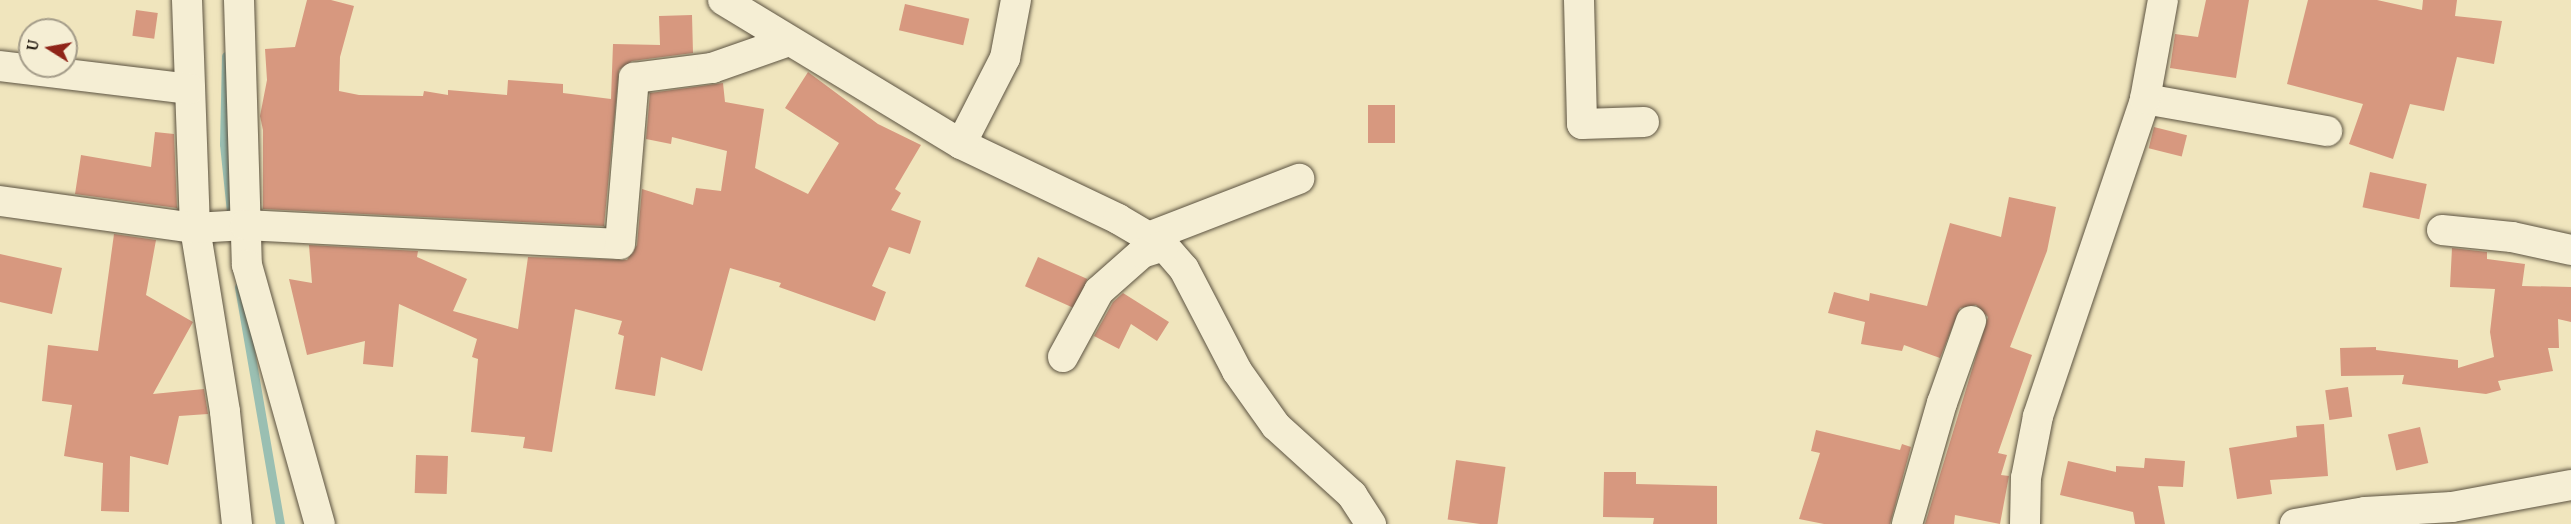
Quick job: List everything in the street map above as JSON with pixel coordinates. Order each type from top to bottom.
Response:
[{"type":"street","points":[[187,0],[190,89],[203,227],[237,524]]},
{"type":"street","points":[[239,0],[243,225],[252,286],[320,524]]},
{"type":"street","points":[[723,0],[961,144],[1157,241],[1184,269],[1237,371],[1276,426],[1352,495],[1371,524]]},
{"type":"street","points":[[961,144],[1005,58],[1016,0]]},
{"type":"street","points":[[1579,0],[1582,124],[1644,122]]},
{"type":"street","points":[[2025,524],[2026,478],[2038,416],[2145,99],[2163,0]]},
{"type":"street","points":[[0,201],[203,227],[243,225],[620,243],[634,78],[712,68],[789,41]]},
{"type":"street","points":[[0,66],[190,89]]},
{"type":"street","points":[[2145,99],[2327,131]]},
{"type":"street","points":[[1063,357],[1099,291],[1157,241],[1299,179]]},
{"type":"street","points":[[2442,230],[2512,237],[2571,250]]},
{"type":"street","points":[[1907,524],[1942,403],[1971,321]]},
{"type":"street","points":[[2295,524],[2365,512],[2452,507],[2571,485]]},
{"type":"building","points":[[307,0],[331,0],[354,6],[340,57],[339,91],[359,95],[423,96],[424,91],[448,95],[448,90],[507,95],[508,80],[563,84],[563,93],[611,99],[613,44],[660,45],[659,16],[692,15],[693,53],[632,61],[619,70],[604,226],[263,209],[263,130],[260,116],[267,80],[265,49],[295,47]]},
{"type":"building","points":[[2206,0],[2249,0],[2236,78],[2170,68],[2175,34],[2198,37]]},
{"type":"building","points":[[2308,0],[2377,0],[2422,10],[2423,0],[2457,0],[2455,16],[2502,21],[2494,64],[2457,57],[2444,111],[2410,104],[2393,159],[2349,144],[2363,104],[2287,84]]},
{"type":"building","points":[[905,4],[969,19],[963,45],[899,30]]},
{"type":"building","points":[[136,10],[158,13],[154,39],[132,36]]},
{"type":"building","points":[[808,72],[878,124],[921,145],[895,189],[901,193],[891,210],[921,221],[910,254],[889,247],[872,286],[886,292],[875,321],[779,287],[781,283],[730,268],[702,371],[661,357],[655,396],[615,389],[624,336],[618,334],[622,321],[575,309],[552,452],[523,448],[525,437],[471,432],[478,359],[472,357],[477,339],[399,304],[393,367],[363,364],[365,341],[307,355],[289,279],[312,283],[309,245],[418,251],[417,257],[467,279],[453,311],[518,329],[528,257],[627,260],[637,245],[642,189],[693,205],[696,188],[721,191],[727,151],[672,137],[671,144],[646,139],[650,93],[723,83],[725,102],[764,109],[755,168],[808,194],[839,143],[785,108]]},
{"type":"building","points":[[1368,105],[1395,105],[1395,143],[1368,143]]},
{"type":"building","points":[[2154,127],[2187,135],[2182,157],[2149,148]]},
{"type":"building","points":[[155,132],[174,134],[177,208],[75,194],[81,155],[151,167]]},
{"type":"building","points":[[2370,172],[2427,184],[2419,219],[2363,207]]},
{"type":"building","points":[[2009,197],[2056,207],[2047,251],[2010,347],[2032,355],[1998,453],[2007,455],[2001,475],[2009,476],[2000,524],[1955,515],[1954,524],[1925,524],[1988,317],[1976,305],[1960,308],[1940,358],[1904,345],[1902,351],[1861,344],[1865,322],[1828,313],[1834,292],[1869,301],[1870,293],[1927,306],[1950,223],[2001,237]]},
{"type":"building","points":[[114,234],[156,240],[146,295],[193,322],[153,394],[204,389],[208,414],[179,416],[168,465],[130,456],[129,512],[101,511],[103,463],[64,456],[72,405],[42,401],[48,345],[98,351]]},
{"type":"building","points":[[2452,248],[2487,252],[2487,259],[2525,264],[2522,286],[2571,287],[2571,322],[2558,319],[2559,348],[2548,348],[2553,371],[2498,381],[2501,390],[2486,394],[2402,384],[2404,375],[2341,376],[2340,348],[2376,347],[2376,350],[2458,360],[2458,368],[2494,357],[2490,332],[2495,289],[2450,287]]},
{"type":"building","points":[[0,254],[62,268],[52,314],[0,302]]},
{"type":"building","points":[[1038,257],[1087,279],[1074,308],[1025,286]]},
{"type":"building","points":[[1123,293],[1169,322],[1157,341],[1131,324],[1119,349],[1094,336],[1113,302]]},
{"type":"building","points":[[2348,387],[2352,417],[2329,420],[2325,390]]},
{"type":"building","points":[[2324,424],[2328,476],[2270,480],[2272,494],[2237,499],[2229,448],[2297,437],[2296,426]]},
{"type":"building","points":[[2420,427],[2428,463],[2396,470],[2388,434]]},
{"type":"building","points":[[1816,430],[1900,450],[1902,444],[1911,447],[1890,524],[1824,524],[1799,519],[1820,453],[1811,451]]},
{"type":"building","points":[[416,455],[448,456],[447,494],[415,493]]},
{"type":"building","points":[[2145,458],[2185,461],[2183,487],[2158,486],[2165,524],[2135,524],[2133,512],[2060,495],[2068,461],[2116,472],[2116,466],[2144,468]]},
{"type":"building","points":[[1456,460],[1506,467],[1497,524],[1448,519]]},
{"type":"building","points":[[1604,472],[1636,472],[1636,484],[1717,486],[1717,524],[1653,524],[1654,518],[1603,517]]},
{"type":"waterway","points":[[226,56],[224,144],[232,222]]},
{"type":"waterway","points":[[239,287],[280,524]]}]
